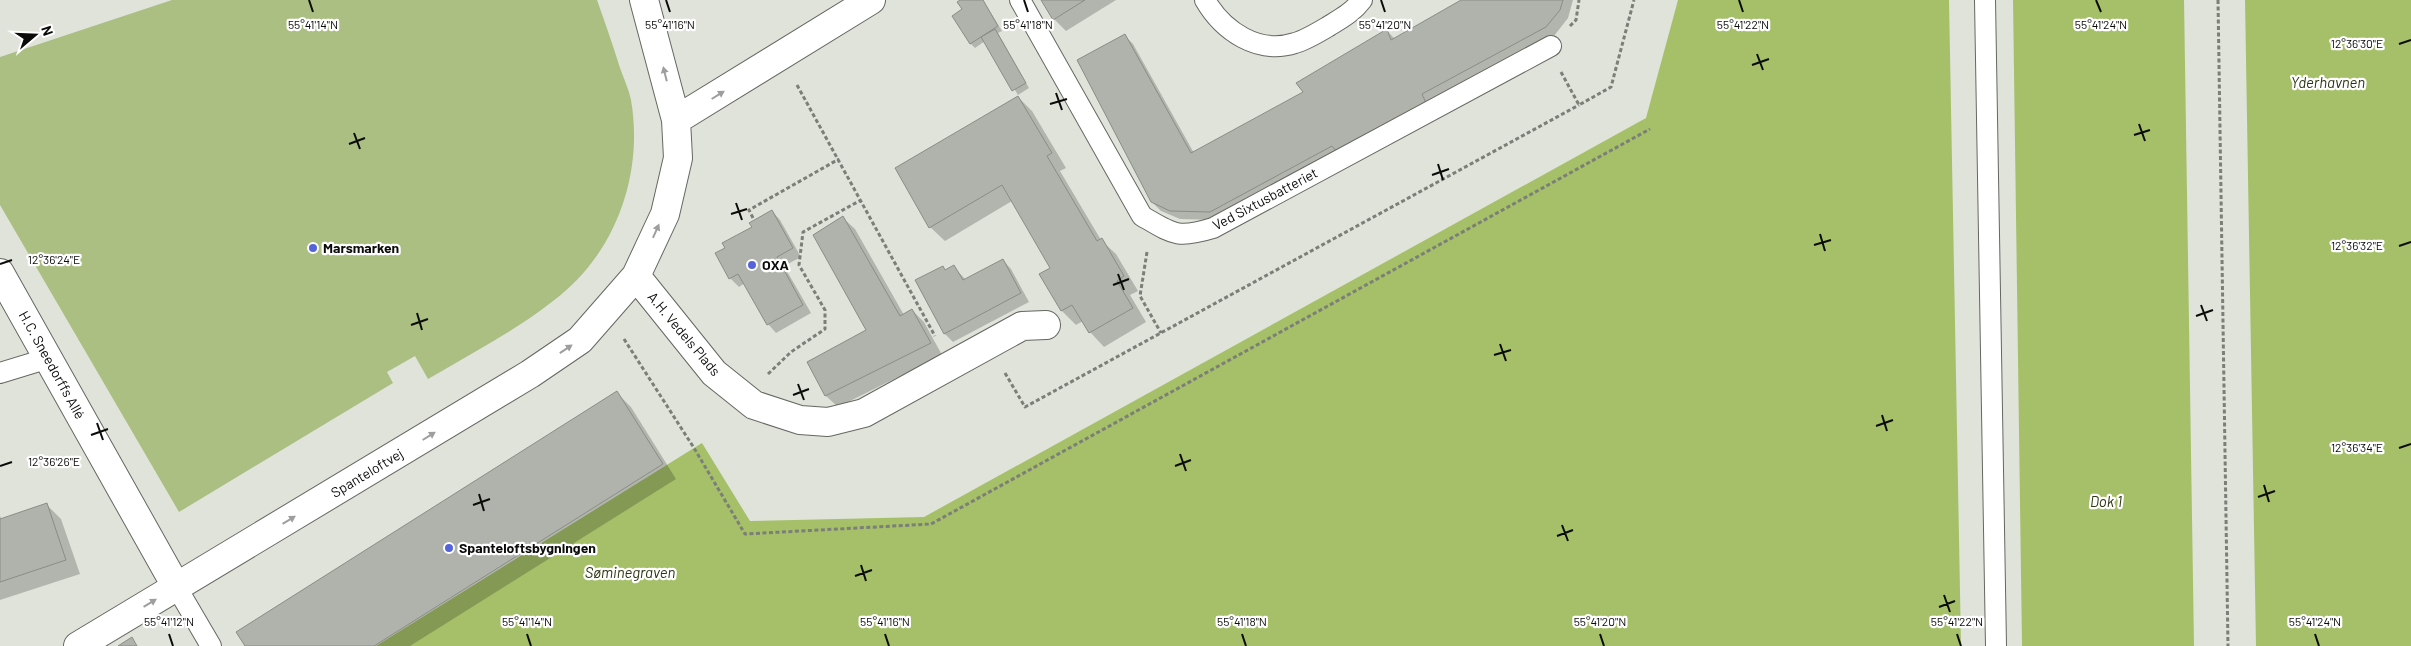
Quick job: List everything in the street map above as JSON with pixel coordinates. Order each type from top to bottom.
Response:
[{"type":"street","points":[[676,120],[871,0]]},
{"type":"street","points":[[636,276],[664,214],[678,158],[676,120],[647,1]]},
{"type":"street","name":"H.C. Sneedorffs Allé","points":[[0,273],[177,588]]},
{"type":"street","name":"Spanteloftvej","points":[[78,646],[530,374],[580,340],[636,276]]},
{"type":"street","name":"A.H. Vedels Plads","points":[[636,276],[714,373],[754,405],[800,420],[828,422],[864,413],[1022,326],[1046,325]]},
{"type":"lane","name":"Ved Sixtusbatteriet","points":[[1020,0],[1142,216],[1168,231],[1189,235],[1213,228],[1549,47]]},
{"type":"lane","points":[[1205,0],[1213,14],[1226,28],[1258,44],[1275,46],[1295,44],[1323,30],[1354,11],[1362,0]]},
{"type":"lane","points":[[1985,0],[1996,646]]},
{"type":"lane","points":[[0,374],[49,358]]},
{"type":"lane","points":[[177,588],[211,646]]},
{"type":"path","points":[[1005,373],[1025,407],[1611,87],[1634,0]]},
{"type":"path","points":[[2218,0],[2228,646]]},
{"type":"path","points":[[1549,47],[1579,105]]},
{"type":"path","points":[[781,56],[952,366]]},
{"type":"path","points":[[606,312],[694,448],[745,534],[925,526],[1650,129]]},
{"type":"path","points":[[753,218],[749,210],[839,159]]},
{"type":"path","points":[[737,392],[768,375],[791,352],[825,329],[825,310],[799,265],[803,232],[861,200]]},
{"type":"path","points":[[1151,221],[1140,296],[1161,333]]},
{"type":"shaded area","name":"Marsmarken","points":[[172,0],[597,0],[630,96],[634,128],[633,157],[628,184],[620,211],[608,237],[593,261],[575,282],[553,301],[508,332],[428,379],[415,356],[387,372],[393,383],[179,512],[0,205],[0,57]]},
{"type":"water","name":"Søminegraven","points":[[1678,0],[1949,0],[1961,646],[376,646],[702,443],[750,521],[924,517],[1646,118]]},
{"type":"water","name":"Dok 1","points":[[2013,0],[2184,0],[2194,646],[2022,646]]},
{"type":"water","name":"Yderhavnen","points":[[2245,0],[2411,0],[2411,646],[2256,646]]},
{"type":"building","points":[[960,0],[983,0],[998,26],[970,44],[952,16],[962,9],[957,2]]},
{"type":"building","points":[[1041,0],[1085,0],[1053,20]]},
{"type":"building","points":[[1461,0],[1563,0],[1560,10],[1546,27],[1422,94],[1426,103],[1337,152],[1332,146],[1210,212],[1170,211],[1151,202],[1077,60],[1125,34],[1191,153],[1303,92],[1296,83],[1387,29],[1391,40]]},
{"type":"building","points":[[995,29],[1026,83],[1012,91],[981,37]]},
{"type":"building","points":[[1018,96],[1052,153],[1047,156],[1097,241],[1102,238],[1124,276],[1117,281],[1133,308],[1089,333],[1072,305],[1061,311],[1039,274],[1050,268],[1002,185],[929,228],[895,168]]},
{"type":"building","name":"OXA","points":[[772,210],[793,248],[777,257],[803,305],[767,325],[738,274],[729,279],[715,253],[725,248],[722,243],[752,227],[749,223]]},
{"type":"building","points":[[843,216],[900,316],[912,309],[931,343],[825,396],[807,362],[866,330],[813,235]]},
{"type":"building","points":[[1003,259],[1021,293],[944,334],[915,280],[943,266],[945,270],[954,265],[963,280]]},
{"type":"building","name":"Spanteloftsbygningen","points":[[617,391],[663,464],[374,646],[245,646],[236,632]]},
{"type":"building","points":[[47,503],[66,560],[0,582],[0,519]]},
{"type":"building","points":[[132,637],[137,646],[118,646]]},
{"type":"place","name":"Marsmarken","points":[[313,248]]},
{"type":"place","name":"OXA","points":[[752,265]]},
{"type":"place","name":"Spanteloftsbygningen","points":[[449,548]]}]
